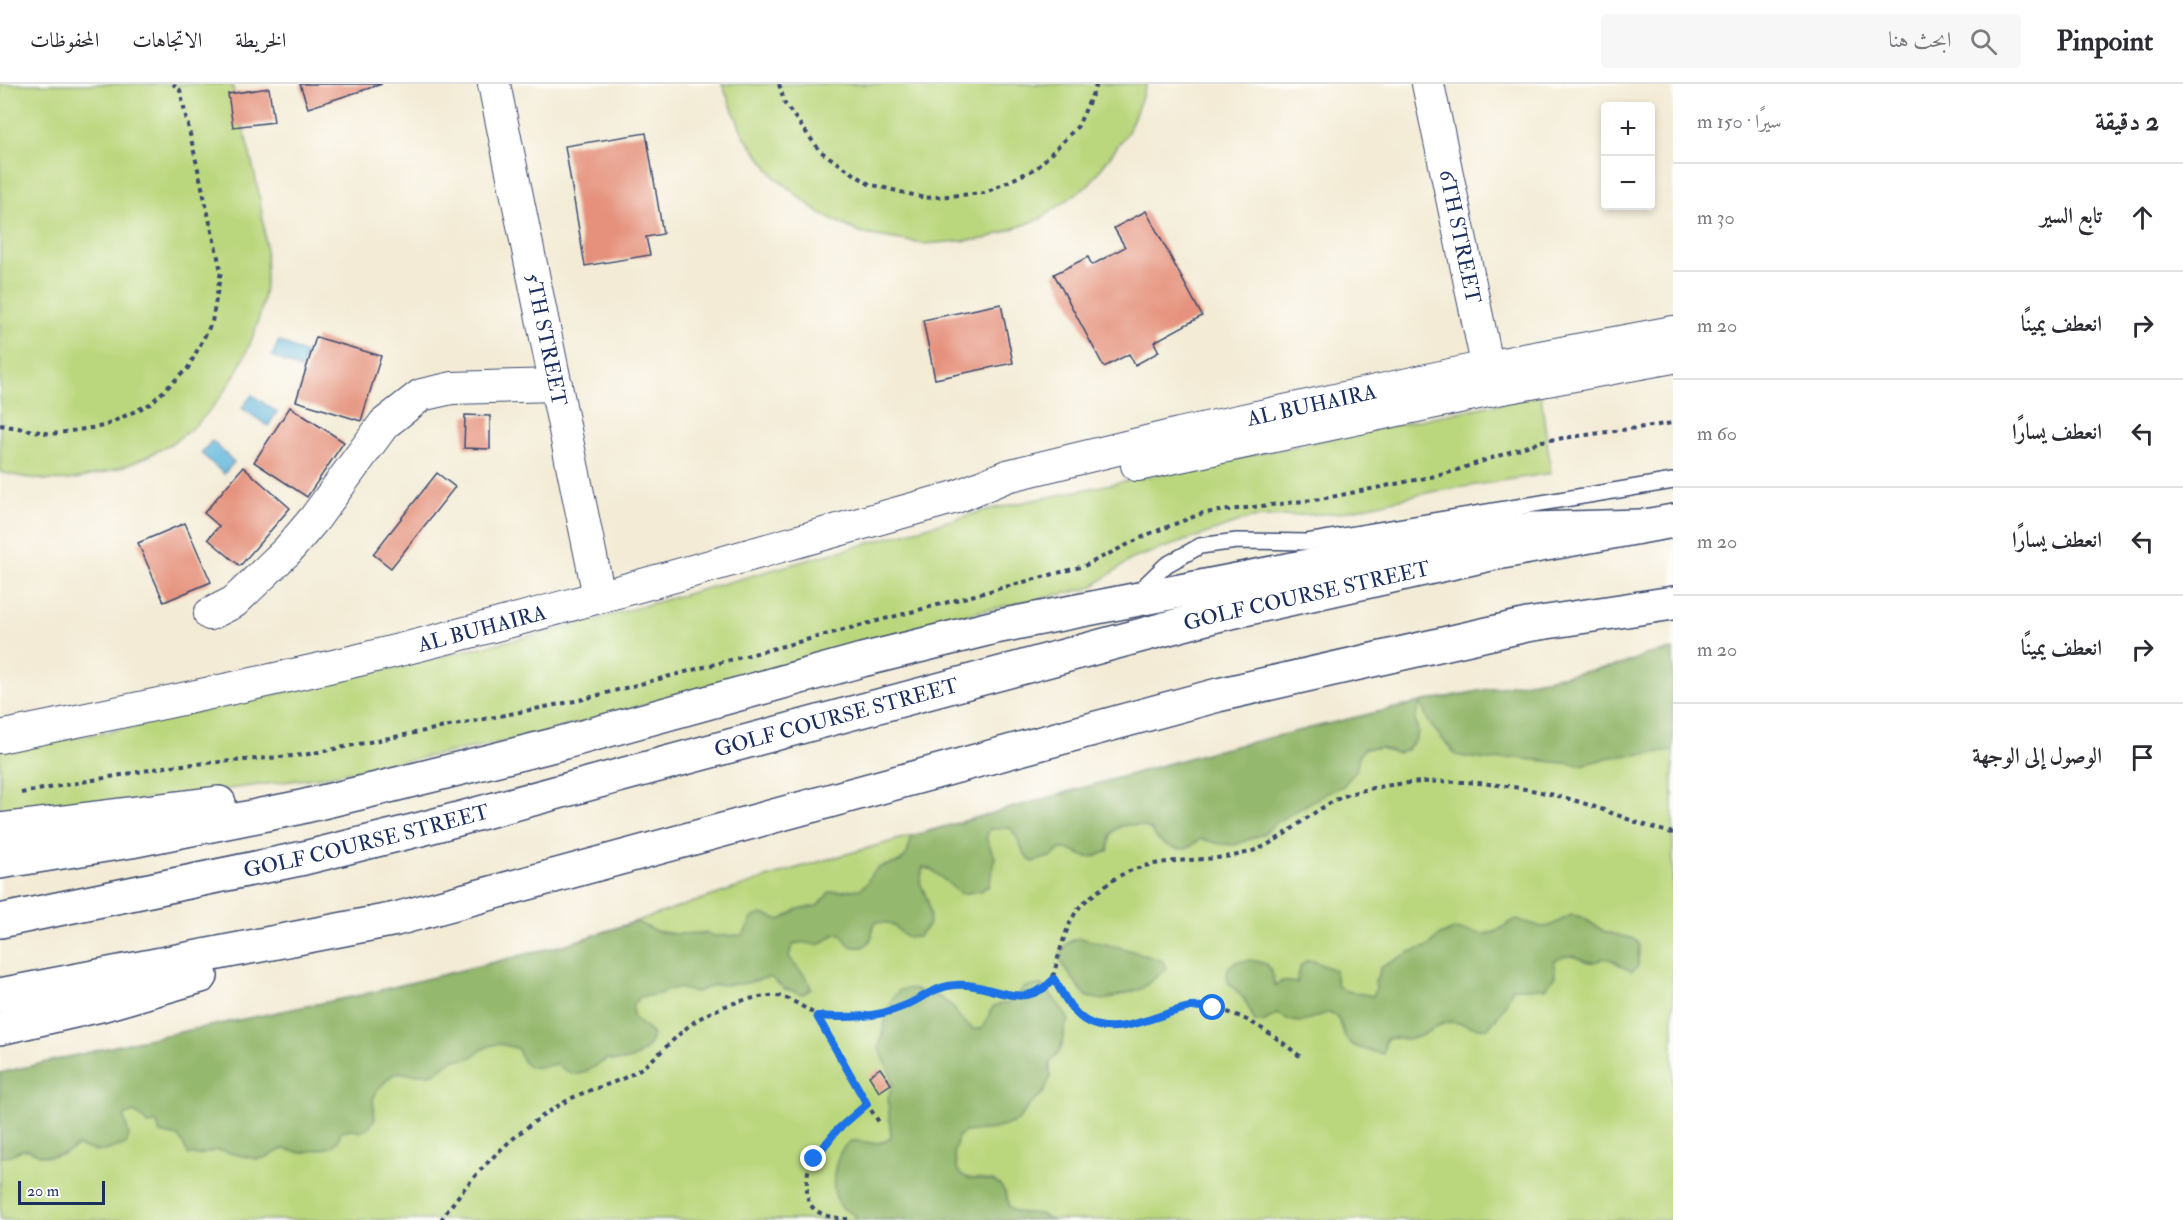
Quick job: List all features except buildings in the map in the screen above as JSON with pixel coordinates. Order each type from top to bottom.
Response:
[{"type":"main road","name":"GOLF COURSE STREET","points":[[0,921],[293,860],[421,830],[1213,616],[1491,554],[1673,521]]},
{"type":"main road","points":[[0,862],[130,841],[297,808],[554,745],[862,660],[984,629],[1447,539],[1533,529],[1640,526]]},
{"type":"main road","points":[[0,1028],[101,1005],[396,919],[1218,695],[1527,626],[1673,603]]},
{"type":"main road","points":[[0,830],[253,799],[297,808]]},
{"type":"main road","points":[[0,995],[396,919]]},
{"type":"street","name":"5TH STREET","points":[[494,84],[599,596]]},
{"type":"street","name":"6TH STREET","points":[[1428,84],[1490,379]]},
{"type":"street","name":"AL BUHAIRA","points":[[1490,379],[1673,332]]},
{"type":"street","name":"AL BUHAIRA","points":[[0,737],[360,659],[599,596],[956,497],[1018,473],[1179,434],[1490,379],[1673,357]]},
{"type":"street","points":[[210,614],[234,602],[287,551],[315,518],[384,424],[421,396],[452,388],[556,385]]},
{"type":"lane","points":[[1129,602],[1166,565],[1200,546],[1237,541],[1307,542],[1673,481]]},
{"type":"path","points":[[0,425],[52,434],[104,426],[150,404],[188,368],[212,322],[221,271],[180,90],[173,84]]},
{"type":"path","points":[[779,84],[785,104],[820,151],[869,184],[925,198],[984,193],[1037,168],[1078,126],[1097,84]]},
{"type":"path","points":[[11,795],[171,766],[304,755],[580,700],[1084,566],[1149,534],[1203,513],[1321,499],[1445,474],[1542,441],[1673,423]]},
{"type":"path","points":[[817,1016],[858,1018],[881,1013],[903,1007],[943,986],[971,986],[1026,997],[1044,990],[1054,979],[1057,960],[1069,926],[1078,909],[1115,878],[1158,863],[1241,855],[1259,849],[1319,807],[1350,793],[1395,784],[1459,782],[1517,788],[1558,796],[1673,833]]},
{"type":"path","points":[[1054,979],[1075,1012],[1086,1022],[1099,1027],[1110,1028],[1138,1022],[1187,1008],[1213,1008],[1239,1016],[1301,1057]]},
{"type":"path","points":[[441,1220],[483,1167],[528,1125],[571,1099],[631,1075],[686,1028],[715,1011],[745,1001],[770,996],[791,999],[817,1016],[881,1125]]},
{"type":"path","points":[[848,1219],[827,1216],[813,1208],[807,1197],[808,1170],[837,1130],[867,1104]]},
{"type":"green space","points":[[0,84],[232,84],[250,154],[264,225],[266,272],[264,296],[258,321],[238,369],[224,392],[190,430],[146,457],[94,475],[68,480],[51,480],[0,472]]},
{"type":"green space","points":[[722,84],[1147,84],[1128,132],[1089,185],[1040,219],[985,239],[924,244],[860,233],[818,212],[775,177],[744,136]]},
{"type":"green space","points":[[1541,395],[1551,473],[1431,492],[1338,513],[1251,518],[1132,559],[1090,588],[977,612],[529,737],[322,777],[0,818],[0,750],[107,732],[557,630],[991,509]]},
{"type":"green space","points":[[1673,650],[1673,1220],[0,1220],[0,1073],[137,1041],[361,995],[564,945],[797,868],[1210,752],[1420,702],[1621,665],[1645,655]]},
{"type":"green space","points":[[1673,650],[1673,751],[1611,757],[1582,765],[1517,758],[1490,760],[1465,757],[1456,755],[1430,724],[1420,703],[1415,720],[1418,732],[1416,739],[1407,750],[1398,753],[1380,748],[1365,748],[1359,756],[1356,771],[1343,786],[1278,821],[1263,834],[1235,845],[1202,839],[1188,848],[1175,848],[1161,842],[1147,828],[1125,825],[1115,829],[1111,835],[1108,851],[1086,857],[1074,851],[1060,849],[1053,856],[1033,862],[1025,855],[1010,828],[990,829],[986,838],[995,857],[989,886],[980,891],[961,894],[932,870],[923,867],[920,882],[928,901],[930,916],[928,926],[918,937],[907,937],[891,924],[876,922],[872,938],[863,947],[851,946],[841,934],[832,936],[820,944],[801,943],[792,946],[789,956],[807,979],[811,989],[803,994],[785,989],[770,977],[742,984],[714,985],[696,992],[677,988],[640,997],[633,1004],[633,1016],[653,1035],[647,1048],[636,1057],[622,1061],[608,1059],[577,1074],[564,1070],[556,1064],[532,1067],[524,1062],[518,1049],[496,1044],[484,1048],[470,1058],[454,1059],[438,1071],[429,1074],[399,1072],[391,1076],[377,1090],[373,1099],[375,1119],[369,1127],[360,1132],[351,1129],[341,1131],[338,1141],[331,1147],[302,1153],[283,1149],[265,1158],[256,1159],[217,1150],[189,1155],[179,1137],[160,1133],[157,1123],[147,1124],[141,1116],[133,1112],[124,1116],[129,1135],[126,1144],[105,1151],[77,1146],[55,1156],[40,1155],[26,1150],[0,1157],[0,1073],[137,1041],[361,995],[564,945],[636,922],[656,931],[675,934],[743,935],[753,917],[762,914],[781,920],[798,909],[817,906],[830,892],[860,889],[867,883],[872,873],[880,867],[900,862],[907,854],[912,836],[1210,752],[1420,702],[1621,665],[1645,655]]},
{"type":"green space","points":[[1571,915],[1582,917],[1605,932],[1635,939],[1639,946],[1638,966],[1632,971],[1607,958],[1590,962],[1569,956],[1563,957],[1554,961],[1555,976],[1546,988],[1513,988],[1503,1009],[1488,1028],[1450,1022],[1415,1038],[1386,1039],[1383,1054],[1361,1049],[1350,1043],[1339,1020],[1330,1012],[1300,1022],[1277,1014],[1263,1022],[1255,1022],[1245,1000],[1228,982],[1229,967],[1235,962],[1251,960],[1266,964],[1271,970],[1275,985],[1282,981],[1297,983],[1300,967],[1306,961],[1313,961],[1335,970],[1337,985],[1343,990],[1373,996],[1380,968],[1410,952],[1429,946],[1440,935],[1454,929],[1484,934],[1495,932],[1516,919],[1542,927],[1550,926]]},
{"type":"green space","points":[[1080,938],[1163,961],[1166,969],[1141,989],[1103,1000],[1088,997],[1063,966],[1060,958],[1067,944]]},
{"type":"green space","points":[[1041,985],[1069,1020],[1065,1027],[1061,1049],[1050,1062],[1050,1077],[1044,1092],[1027,1108],[1018,1121],[995,1129],[964,1132],[958,1137],[954,1153],[961,1175],[993,1181],[1000,1185],[1005,1192],[1009,1207],[1016,1212],[1040,1214],[1053,1220],[856,1220],[855,1215],[844,1210],[836,1197],[835,1170],[841,1153],[851,1141],[880,1143],[891,1138],[888,1099],[892,1084],[891,1076],[879,1048],[888,1010],[894,996],[900,990],[908,989],[937,996],[951,1005],[960,1018],[973,1029],[981,1029],[992,1008],[1000,1004],[1008,1004],[1025,987]]},
{"type":"water","points":[[279,341],[307,355],[300,369],[272,356]]},
{"type":"water","points":[[252,395],[277,412],[268,426],[242,408]]},
{"type":"water","points":[[212,441],[234,462],[224,474],[201,453]]},
{"type":"route","points":[[814,1159],[837,1130],[867,1104],[817,1016],[858,1018],[881,1013],[903,1007],[943,986],[971,986],[1026,997],[1044,990],[1054,979],[1075,1012],[1086,1022],[1099,1027],[1110,1028],[1138,1022],[1197,1006],[1213,1008]]}]
